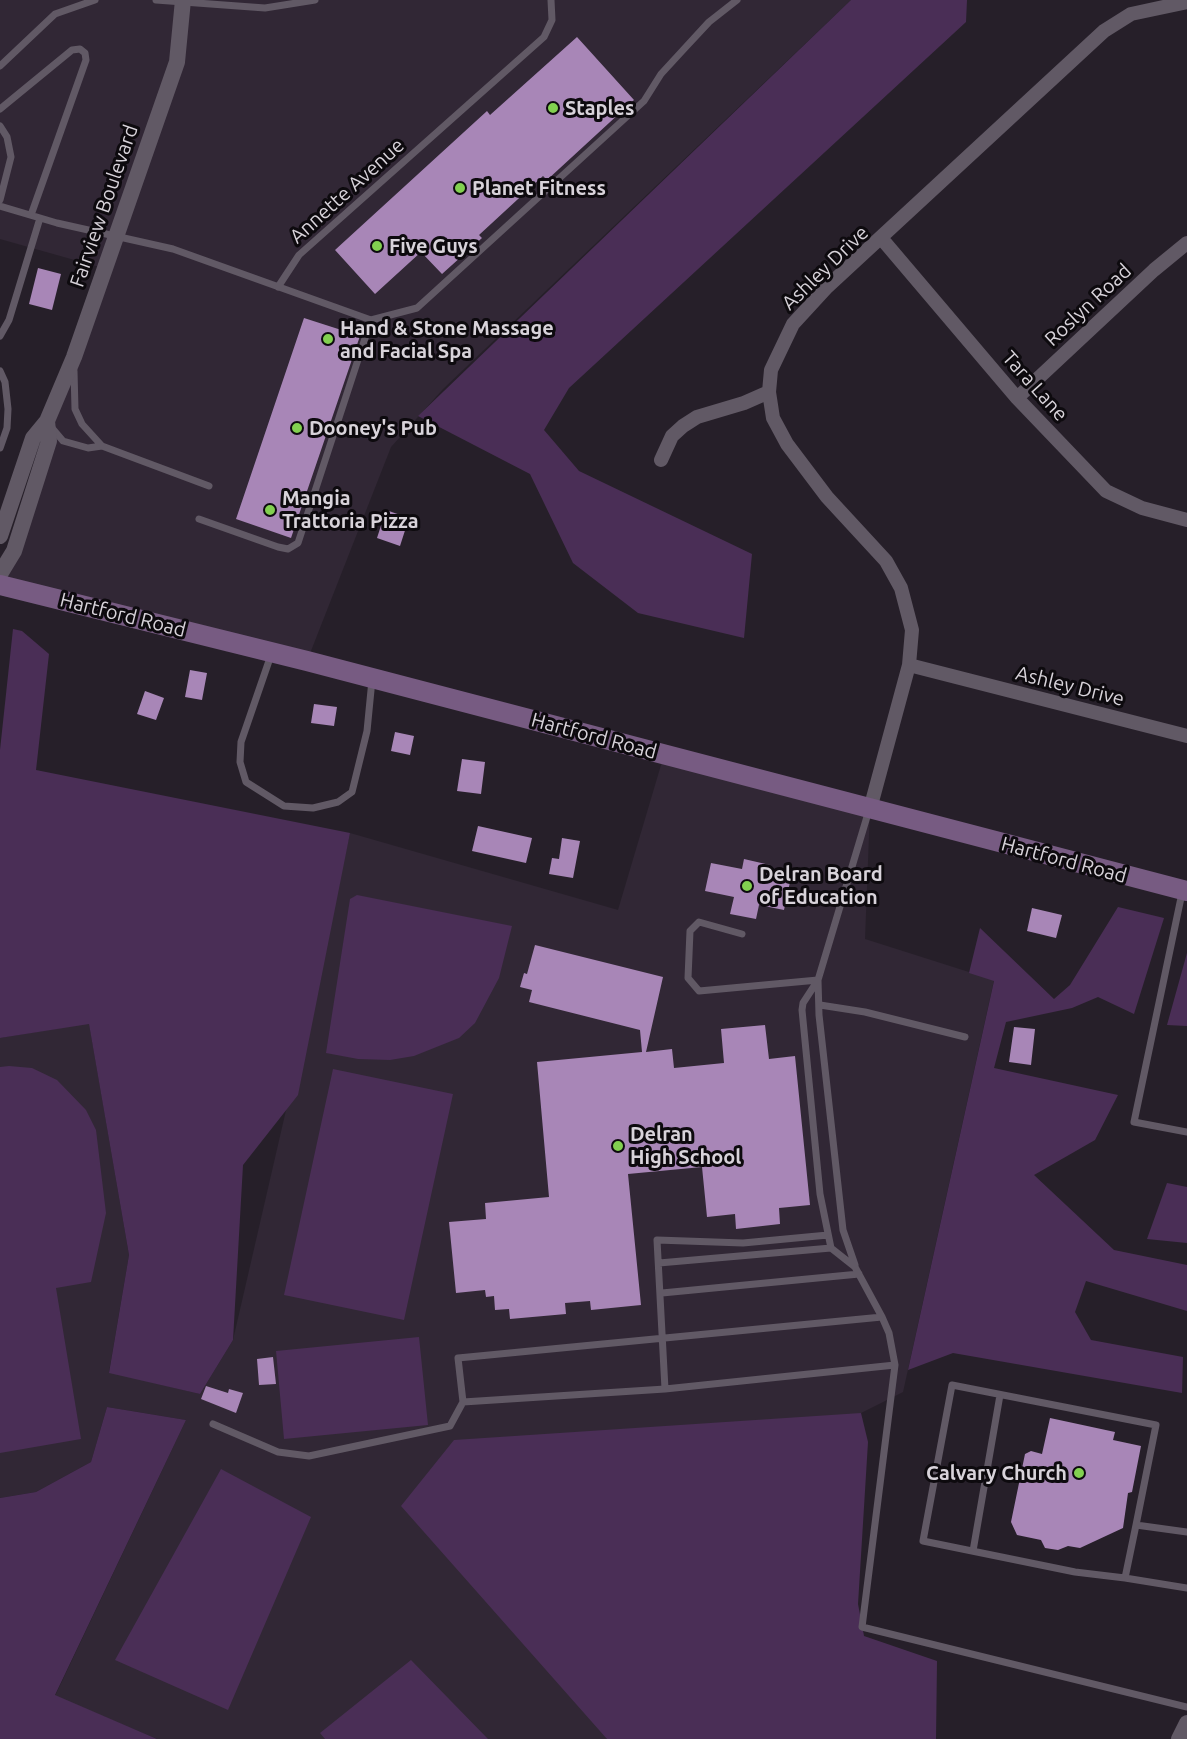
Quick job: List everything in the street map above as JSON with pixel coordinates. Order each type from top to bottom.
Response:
[{"type":"main road","name":"Hartford Road","points":[[0,585],[272,652],[1185,891]]},
{"type":"street","name":"Fairview Boulevard","points":[[0,536],[33,438],[47,421],[74,357],[177,62],[183,1]]},
{"type":"street","name":"Ashley Drive","points":[[870,809],[909,665],[912,630],[901,588],[886,561],[827,497],[786,444],[773,418],[769,392],[771,370],[793,324],[827,287],[1104,31],[1131,14],[1187,2]]},
{"type":"street","name":"Tara Lane","points":[[882,238],[1017,398],[1106,491],[1142,508],[1187,520]]},
{"type":"street","name":"Roslyn Road","points":[[1017,398],[1187,243]]},
{"type":"street","points":[[660,460],[672,436],[683,426],[698,417],[744,403],[769,392]]},
{"type":"street","name":"Fairview Boulevard","points":[[0,574],[14,551],[49,441],[47,421]]},
{"type":"street","name":"Ashley Drive","points":[[909,665],[1187,736]]},
{"type":"street","points":[[1179,1739],[1187,1724]]},
{"type":"lane","points":[[0,66],[55,14],[95,0]]},
{"type":"lane","points":[[156,0],[265,8],[315,0]]},
{"type":"lane","name":"Annette Avenue","points":[[278,286],[299,255],[544,37],[552,20],[551,0]]},
{"type":"lane","points":[[0,206],[40,218],[172,249],[371,320],[417,308],[644,101],[661,74],[696,35],[737,0]]},
{"type":"lane","points":[[0,109],[72,50],[80,49],[85,53],[86,60],[31,215]]},
{"type":"lane","points":[[0,126],[7,137],[11,157],[0,200]]},
{"type":"lane","points":[[0,336],[9,320],[40,218]]},
{"type":"lane","points":[[199,519],[278,547],[288,549],[298,543],[371,320]]},
{"type":"lane","points":[[74,357],[75,409],[82,424],[102,446],[209,486]]},
{"type":"lane","points":[[0,371],[5,382],[8,409],[8,428],[0,448]]},
{"type":"lane","points":[[47,421],[63,441],[88,448],[102,446]]},
{"type":"lane","points":[[272,652],[241,742],[240,762],[246,782],[284,806],[322,806],[338,802],[352,792],[367,731],[372,678]]},
{"type":"lane","points":[[857,1270],[831,1248],[828,1235],[820,1194],[802,1003],[818,980],[870,809]]},
{"type":"lane","points":[[1185,891],[1134,1122],[1187,1132]]},
{"type":"lane","points":[[742,934],[699,922],[690,932],[688,978],[699,991],[818,980]]},
{"type":"lane","points":[[818,980],[819,1015],[843,1230],[857,1270],[889,1333],[895,1365],[862,1627],[1187,1707]]},
{"type":"lane","points":[[820,1005],[865,1012],[965,1037]]},
{"type":"lane","points":[[665,1389],[662,1293],[657,1240],[743,1243],[828,1235]]},
{"type":"lane","points":[[659,1263],[831,1248]]},
{"type":"lane","points":[[662,1293],[857,1270]]},
{"type":"lane","points":[[213,1424],[278,1452],[309,1456],[450,1426],[463,1402],[458,1358],[664,1336],[882,1317]]},
{"type":"lane","points":[[463,1402],[665,1389],[895,1365]]},
{"type":"lane","points":[[1125,1578],[1156,1425],[952,1385],[923,1541],[1075,1572],[1187,1588]]},
{"type":"lane","points":[[973,1551],[1000,1395]]},
{"type":"lane","points":[[1136,1525],[1187,1532]]},
{"type":"shaded area","points":[[0,0],[851,0],[443,389],[391,447],[307,661],[0,585],[103,268],[0,239]]},
{"type":"shaded area","points":[[851,0],[967,0],[966,22],[569,388],[544,430],[579,471],[752,554],[744,638],[638,613],[573,563],[530,474],[418,416]]},
{"type":"shaded area","points":[[13,629],[22,631],[49,654],[36,770],[350,833],[298,1095],[243,1165],[233,1340],[200,1394],[109,1373],[129,1255],[89,1024],[0,1038],[0,750]]},
{"type":"shaded area","name":"Delran High School","points":[[664,755],[870,809],[865,939],[994,980],[903,1392],[861,1413],[606,1737],[607,1739],[157,1739],[55,1696],[186,1420],[107,1407],[91,1462],[36,1492],[0,1498],[0,1038],[89,1023],[129,1255],[109,1372],[200,1394],[233,1340],[350,833],[618,910]]},
{"type":"shaded area","points":[[357,895],[512,926],[499,978],[475,1023],[459,1038],[414,1056],[390,1060],[358,1059],[326,1053],[350,899]]},
{"type":"shaded area","points":[[1118,907],[1164,918],[1134,1014],[1098,997],[1072,1008],[1006,1022],[994,1068],[1118,1095],[1095,1140],[1034,1175],[1114,1250],[1187,1265],[1187,1311],[1086,1281],[1075,1312],[1091,1340],[1183,1357],[1182,1393],[953,1353],[908,1370],[994,981],[969,973],[980,928],[1054,999],[1070,985]]},
{"type":"shaded area","points":[[1187,953],[1187,1026],[1167,1025]]},
{"type":"shaded area","points":[[0,1067],[32,1068],[57,1080],[86,1110],[96,1130],[106,1213],[91,1282],[56,1288],[81,1439],[0,1453]]},
{"type":"shaded area","points":[[333,1069],[453,1094],[404,1320],[284,1295]]},
{"type":"shaded area","points":[[1167,1183],[1187,1187],[1187,1243],[1147,1239]]},
{"type":"shaded area","points":[[419,1337],[428,1425],[284,1439],[276,1351]]},
{"type":"shaded area","points":[[107,1407],[186,1420],[55,1695],[157,1739],[0,1739],[0,1498],[36,1492],[91,1462]]},
{"type":"shaded area","points":[[861,1413],[868,1442],[858,1604],[864,1636],[937,1661],[936,1739],[607,1739],[401,1506],[454,1440]]},
{"type":"shaded area","points":[[221,1469],[311,1517],[228,1710],[115,1660]]},
{"type":"shaded area","points":[[411,1660],[488,1739],[325,1739],[320,1733]]},
{"type":"building","points":[[577,37],[634,100],[547,180],[543,176],[479,235],[482,238],[442,274],[421,252],[375,294],[335,250],[487,111],[490,115]]},
{"type":"building","points":[[38,268],[61,274],[52,310],[29,304]]},
{"type":"building","points":[[304,318],[360,336],[291,538],[236,519]]},
{"type":"building","points":[[386,510],[409,518],[400,546],[377,538]]},
{"type":"building","points":[[190,670],[207,673],[202,700],[185,697]]},
{"type":"building","points":[[145,691],[164,698],[156,720],[137,714]]},
{"type":"building","points":[[314,704],[337,707],[334,726],[311,723]]},
{"type":"building","points":[[395,732],[414,736],[410,755],[391,751]]},
{"type":"building","points":[[462,759],[485,762],[481,794],[457,791]]},
{"type":"building","points":[[478,826],[532,838],[526,863],[472,851]]},
{"type":"building","points":[[562,838],[580,841],[573,878],[549,874],[552,858],[559,859]]},
{"type":"building","name":"Delran Board of Education","points":[[744,859],[770,865],[767,877],[790,882],[784,910],[759,905],[756,919],[730,914],[734,897],[705,891],[711,863],[742,869]]},
{"type":"building","points":[[1032,908],[1062,915],[1056,938],[1027,931]]},
{"type":"building","points":[[535,945],[663,977],[646,1052],[672,1049],[674,1068],[724,1063],[721,1029],[765,1025],[769,1059],[795,1056],[810,1205],[779,1208],[780,1224],[736,1229],[735,1214],[707,1217],[702,1167],[628,1174],[641,1305],[591,1310],[590,1301],[565,1303],[566,1314],[510,1319],[509,1309],[495,1310],[494,1296],[486,1297],[485,1290],[456,1293],[449,1222],[486,1219],[485,1203],[549,1197],[537,1062],[642,1052],[640,1030],[529,1002],[532,990],[520,987],[524,973],[527,974]]},
{"type":"building","points":[[1014,1027],[1035,1029],[1031,1065],[1009,1062]]},
{"type":"building","points":[[273,1357],[276,1384],[259,1385],[257,1359]]},
{"type":"building","points":[[206,1386],[228,1393],[229,1389],[243,1393],[236,1413],[201,1399]]},
{"type":"building","name":"Calvary Church","points":[[1050,1418],[1115,1432],[1113,1440],[1141,1446],[1132,1492],[1128,1493],[1123,1528],[1080,1548],[1068,1546],[1058,1550],[1045,1548],[1041,1540],[1017,1535],[1011,1522],[1025,1454],[1031,1451],[1042,1454]]},
{"type":"place","name":"Staples","points":[[553,108]]},
{"type":"place","name":"Planet Fitness","points":[[460,188]]},
{"type":"place","name":"Five Guys","points":[[377,246]]},
{"type":"place","name":"Hand & Stone Massage and Facial Spa","points":[[328,339]]},
{"type":"place","name":"Dooney's Pub","points":[[297,428]]},
{"type":"place","name":"Mangia Trattoria Pizza","points":[[270,510]]},
{"type":"place","name":"Delran Board of Education","points":[[747,886]]},
{"type":"place","name":"Delran High School","points":[[618,1146]]},
{"type":"place","name":"Calvary Church","points":[[1079,1473]]}]
